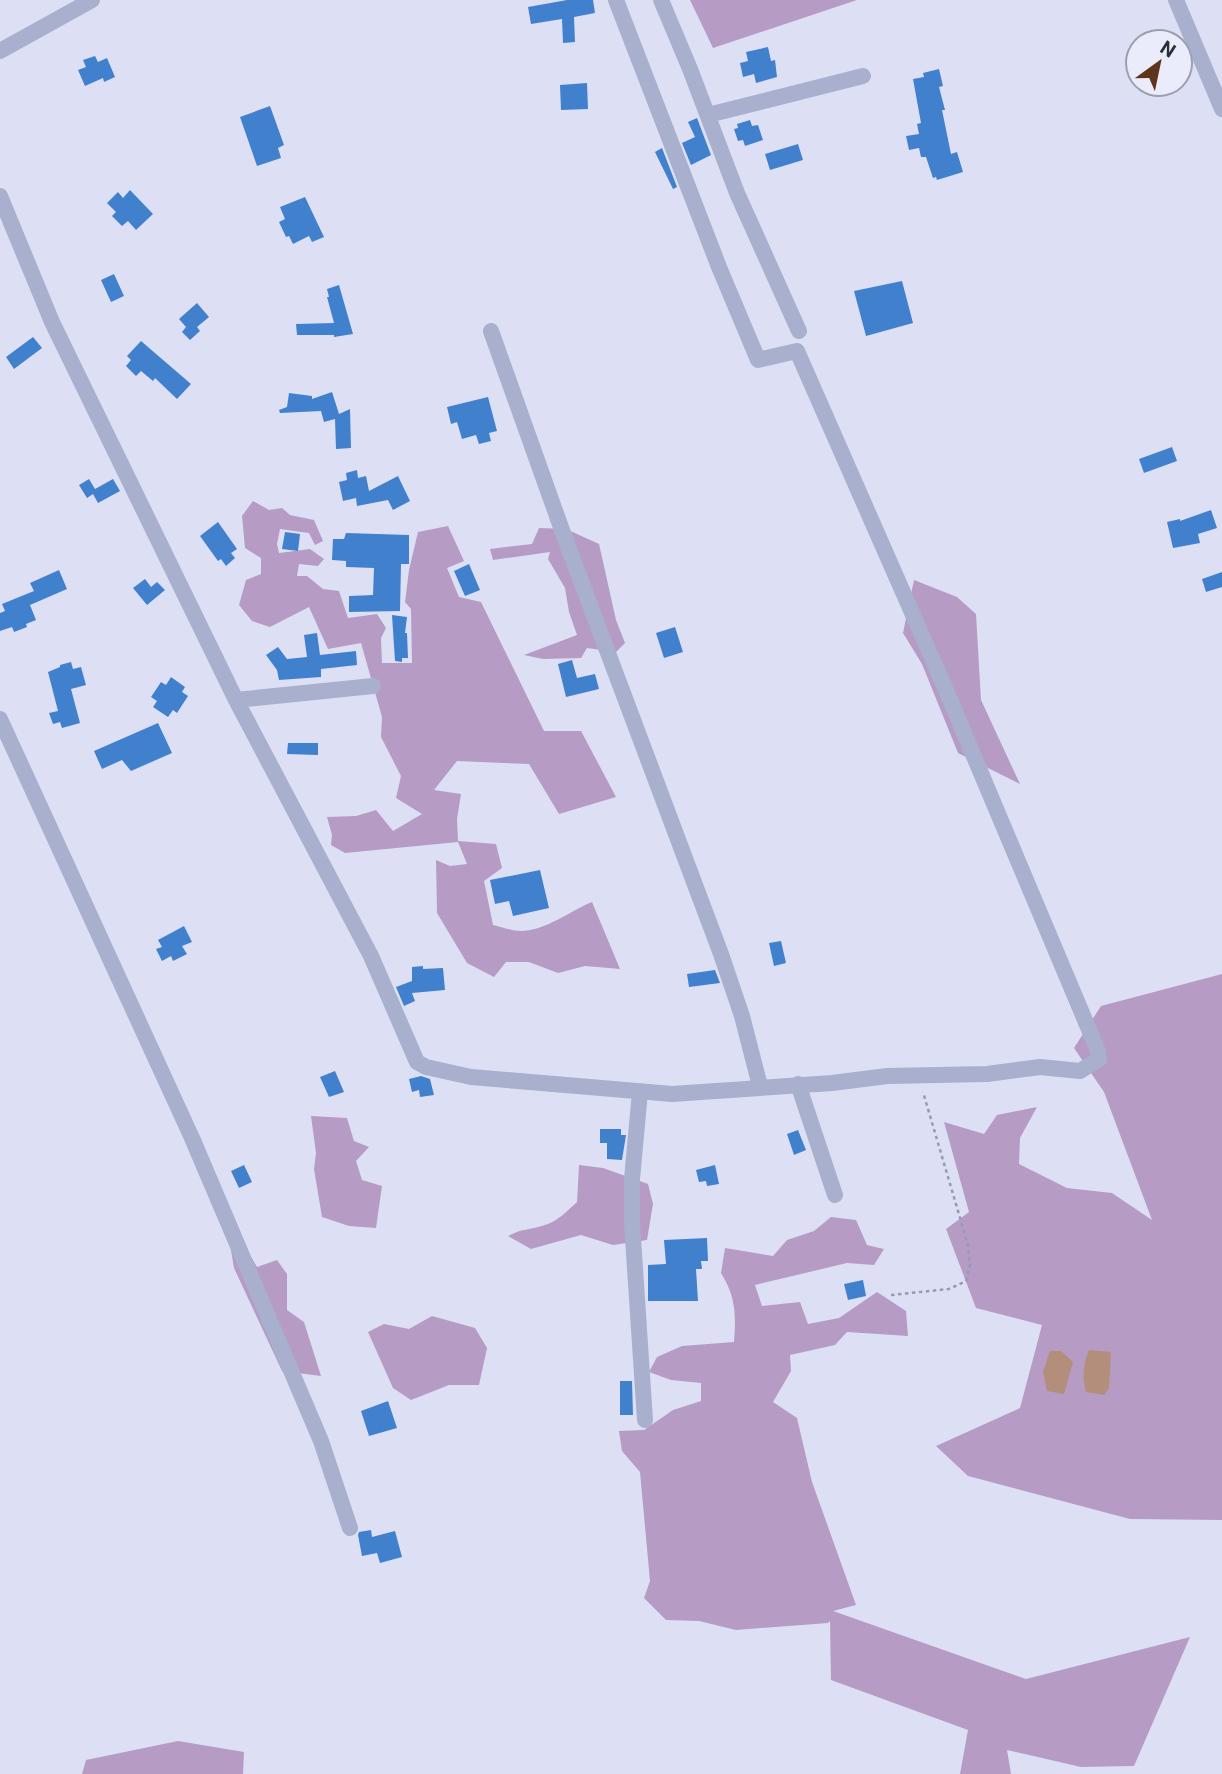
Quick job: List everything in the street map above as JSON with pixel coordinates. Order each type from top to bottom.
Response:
[{"type":"street","points":[[0,51],[92,0]]},
{"type":"street","points":[[0,196],[52,322],[236,700],[371,956],[416,1062],[426,1067],[471,1077],[672,1094],[919,1075],[987,1074],[1040,1067],[1080,1071],[1099,1059],[1098,1051],[946,690],[797,351],[758,360],[719,267],[616,0]]},
{"type":"street","points":[[661,0],[737,193],[799,331]]},
{"type":"street","points":[[1176,0],[1222,109]]},
{"type":"street","points":[[708,116],[863,76]]},
{"type":"street","points":[[491,331],[563,533],[721,954],[742,1016],[760,1086]]},
{"type":"street","points":[[236,700],[373,686]]},
{"type":"street","points":[[0,719],[192,1138],[321,1441],[350,1528]]},
{"type":"street","points":[[797,1084],[835,1195]]},
{"type":"street","points":[[640,1091],[632,1178],[632,1223],[645,1420]]},
{"type":"path","points":[[891,1295],[949,1289],[966,1281],[970,1265],[968,1245],[919,1075]]},
{"type":"shaded area","points":[[690,0],[857,0],[713,48]]},
{"type":"shaded area","points":[[253,501],[269,510],[282,508],[290,515],[314,520],[323,541],[315,545],[309,533],[280,529],[277,544],[279,553],[310,549],[324,559],[318,566],[299,564],[297,576],[307,576],[323,589],[339,591],[348,618],[377,614],[386,628],[381,638],[382,663],[412,663],[411,609],[405,602],[418,532],[448,526],[464,561],[447,568],[459,597],[481,602],[544,731],[581,731],[616,797],[559,814],[529,764],[457,761],[434,790],[461,794],[457,819],[458,841],[496,844],[502,868],[484,881],[493,925],[521,931],[539,928],[592,902],[620,969],[585,966],[558,973],[529,962],[506,962],[494,977],[467,963],[437,913],[436,860],[450,866],[467,864],[458,842],[345,853],[331,845],[332,835],[327,817],[356,816],[376,810],[393,831],[422,814],[396,798],[401,776],[381,737],[382,717],[361,643],[328,649],[309,607],[270,627],[252,621],[239,605],[246,580],[261,574],[261,558],[245,548],[242,516]]},
{"type":"shaded area","points":[[539,528],[566,529],[599,544],[616,620],[625,643],[616,652],[587,648],[581,658],[543,659],[524,655],[577,635],[565,588],[548,559],[550,552],[493,560],[490,549],[532,544]]},
{"type":"shaded area","points":[[914,580],[957,597],[976,614],[981,700],[1020,784],[958,753],[922,664],[903,633]]},
{"type":"shaded area","points":[[1222,974],[1222,1520],[1130,1519],[968,1476],[936,1446],[1020,1408],[1042,1325],[976,1308],[946,1229],[969,1212],[944,1122],[984,1134],[997,1115],[1037,1107],[1020,1138],[1019,1164],[1067,1188],[1112,1193],[1152,1220],[1104,1092],[1074,1048],[1101,1006]]},
{"type":"shaded area","points":[[311,1116],[347,1118],[354,1141],[369,1147],[356,1161],[362,1180],[382,1186],[376,1228],[349,1226],[322,1217],[314,1169],[316,1153]]},
{"type":"shaded area","points":[[579,1165],[603,1168],[648,1184],[653,1204],[647,1240],[613,1245],[581,1235],[531,1249],[508,1236],[550,1223],[577,1202]]},
{"type":"shaded area","points":[[831,1217],[856,1220],[867,1245],[884,1249],[874,1265],[847,1263],[755,1285],[762,1306],[800,1302],[808,1324],[839,1318],[877,1292],[906,1311],[908,1336],[847,1332],[835,1345],[790,1355],[791,1371],[773,1402],[797,1418],[812,1482],[856,1605],[833,1611],[1026,1679],[1190,1637],[1134,1766],[1081,1767],[1007,1750],[1011,1774],[960,1774],[968,1730],[831,1680],[830,1621],[736,1630],[699,1621],[666,1620],[644,1598],[650,1581],[640,1472],[622,1451],[619,1431],[644,1430],[673,1410],[701,1401],[701,1383],[671,1380],[649,1372],[657,1357],[682,1346],[734,1342],[734,1306],[730,1290],[721,1273],[725,1248],[773,1256],[787,1240],[814,1231]]},
{"type":"shaded area","points":[[245,1247],[257,1267],[277,1260],[287,1274],[287,1310],[304,1322],[321,1376],[282,1371],[234,1268],[231,1250]]},
{"type":"shaded area","points":[[432,1316],[475,1328],[487,1348],[479,1385],[449,1385],[411,1400],[393,1388],[368,1332],[384,1324],[409,1329]]},
{"type":"shaded area","points":[[1089,1350],[1111,1352],[1109,1388],[1104,1395],[1086,1392],[1084,1371]]},
{"type":"shaded area","points":[[1050,1351],[1061,1351],[1073,1362],[1064,1394],[1047,1391],[1043,1372]]},
{"type":"shaded area","points":[[178,1741],[244,1752],[243,1774],[82,1774],[86,1760]]},
{"type":"building","points":[[567,0],[593,0],[595,13],[574,17],[575,42],[563,43],[562,19],[531,24],[528,7]]},
{"type":"building","points":[[768,47],[771,61],[775,60],[777,77],[756,83],[754,74],[743,77],[740,63],[748,61],[746,52]]},
{"type":"building","points":[[95,56],[98,62],[107,58],[115,77],[104,82],[103,78],[85,86],[78,70],[86,67],[83,60]]},
{"type":"building","points":[[939,69],[943,86],[939,87],[945,110],[942,110],[951,154],[957,152],[963,172],[937,180],[936,177],[933,178],[926,157],[921,157],[919,148],[909,150],[906,136],[919,134],[917,124],[921,123],[913,79]]},
{"type":"building","points":[[587,83],[588,109],[561,110],[560,85]]},
{"type":"building","points":[[270,106],[284,145],[278,148],[281,158],[257,166],[240,117]]},
{"type":"building","points":[[697,118],[711,155],[691,165],[682,143],[695,137],[688,122]]},
{"type":"building","points":[[750,120],[752,126],[758,125],[763,140],[745,146],[743,140],[738,141],[734,129],[738,128],[737,124]]},
{"type":"building","points":[[798,144],[803,160],[770,170],[765,154]]},
{"type":"building","points":[[662,148],[677,187],[673,189],[655,152]]},
{"type":"building","points":[[130,190],[153,214],[136,230],[128,221],[122,226],[112,216],[116,212],[107,203],[118,192],[123,198]]},
{"type":"building","points":[[305,197],[324,237],[312,242],[309,236],[293,244],[289,236],[286,237],[279,222],[285,219],[280,207]]},
{"type":"building","points":[[114,274],[124,296],[111,302],[101,280]]},
{"type":"building","points":[[902,281],[913,323],[866,336],[854,291]]},
{"type":"building","points":[[339,285],[353,334],[334,337],[297,335],[296,324],[334,323],[327,289]]},
{"type":"building","points":[[197,303],[209,317],[197,327],[200,331],[190,340],[182,332],[186,327],[179,319]]},
{"type":"building","points":[[33,337],[42,348],[14,369],[6,357]]},
{"type":"building","points":[[141,341],[191,384],[177,399],[155,378],[153,381],[141,371],[136,376],[126,366],[131,360],[127,356]]},
{"type":"building","points":[[332,392],[339,414],[350,409],[351,448],[336,449],[335,419],[324,422],[321,411],[280,413],[279,410],[287,407],[289,393],[312,396],[312,399]]},
{"type":"building","points":[[488,397],[497,431],[489,433],[491,441],[479,444],[476,435],[462,439],[457,422],[451,424],[447,407]]},
{"type":"building","points":[[1172,447],[1177,461],[1144,473],[1139,459]]},
{"type":"building","points":[[357,470],[358,478],[366,476],[369,491],[398,476],[410,501],[393,510],[388,500],[357,506],[356,498],[343,501],[339,482],[347,480],[346,473]]},
{"type":"building","points":[[89,479],[95,489],[113,479],[120,491],[98,503],[93,494],[87,498],[79,485]]},
{"type":"building","points":[[1211,510],[1217,528],[1198,534],[1200,543],[1173,548],[1167,522],[1180,521]]},
{"type":"building","points":[[218,522],[237,549],[231,553],[235,558],[226,566],[221,559],[218,561],[200,536]]},
{"type":"building","points":[[285,532],[300,534],[298,551],[282,549]]},
{"type":"building","points":[[346,533],[409,535],[409,564],[401,564],[400,611],[349,612],[349,596],[373,595],[374,568],[346,567],[346,561],[332,560],[333,539],[344,539]]},
{"type":"building","points":[[469,564],[480,590],[465,596],[454,571]]},
{"type":"building","points":[[59,570],[67,589],[30,605],[36,620],[26,624],[27,627],[14,632],[12,627],[0,631],[0,613],[5,611],[2,604],[34,591],[30,583]]},
{"type":"building","points":[[1222,572],[1222,587],[1206,592],[1202,579]]},
{"type":"building","points":[[145,579],[151,587],[157,582],[165,590],[147,605],[133,588]]},
{"type":"building","points":[[392,615],[407,617],[405,633],[408,658],[402,658],[402,662],[395,661]]},
{"type":"building","points":[[675,627],[683,652],[664,658],[656,633]]},
{"type":"building","points":[[317,633],[320,655],[356,651],[357,665],[321,669],[321,677],[279,680],[277,670],[266,655],[278,647],[287,659],[307,657],[304,635]]},
{"type":"building","points":[[572,660],[577,678],[595,674],[599,689],[566,697],[558,664]]},
{"type":"building","points":[[71,662],[73,669],[81,667],[86,685],[71,689],[80,723],[62,728],[60,722],[53,724],[49,713],[58,711],[48,672]]},
{"type":"building","points":[[171,677],[185,687],[182,692],[188,696],[177,713],[173,710],[168,717],[153,707],[157,701],[151,697],[161,682],[166,685]]},
{"type":"building","points":[[158,723],[172,753],[131,771],[122,760],[102,769],[94,751]]},
{"type":"building","points":[[288,743],[318,743],[318,755],[287,754]]},
{"type":"building","points":[[540,870],[549,908],[513,916],[509,901],[495,904],[490,880]]},
{"type":"building","points":[[184,926],[192,942],[182,946],[187,954],[173,961],[171,956],[162,961],[156,949],[162,947],[158,940]]},
{"type":"building","points":[[781,941],[786,963],[774,966],[769,943]]},
{"type":"building","points":[[423,966],[423,969],[443,968],[445,990],[412,993],[415,1001],[404,1006],[396,987],[412,981],[412,967]]},
{"type":"building","points":[[715,970],[720,983],[689,987],[687,974]]},
{"type":"building","points":[[335,1071],[344,1092],[329,1097],[320,1077]]},
{"type":"building","points":[[421,1076],[430,1079],[434,1095],[420,1097],[419,1090],[412,1092],[409,1079]]},
{"type":"building","points":[[600,1129],[621,1129],[621,1135],[626,1135],[622,1160],[607,1159],[607,1143],[600,1143]]},
{"type":"building","points":[[798,1130],[806,1150],[794,1155],[787,1134]]},
{"type":"building","points":[[244,1165],[252,1182],[239,1188],[231,1171]]},
{"type":"building","points":[[715,1165],[719,1184],[707,1186],[706,1181],[699,1182],[696,1170]]},
{"type":"building","points":[[707,1238],[708,1261],[701,1261],[702,1269],[696,1269],[698,1301],[648,1301],[648,1265],[666,1264],[664,1240]]},
{"type":"building","points":[[863,1280],[866,1296],[848,1300],[844,1284]]},
{"type":"building","points":[[620,1381],[632,1381],[633,1415],[620,1415]]},
{"type":"building","points":[[388,1401],[397,1428],[369,1436],[361,1411]]},
{"type":"building","points":[[371,1530],[372,1537],[395,1531],[402,1557],[380,1563],[377,1553],[362,1556],[359,1532]]}]
